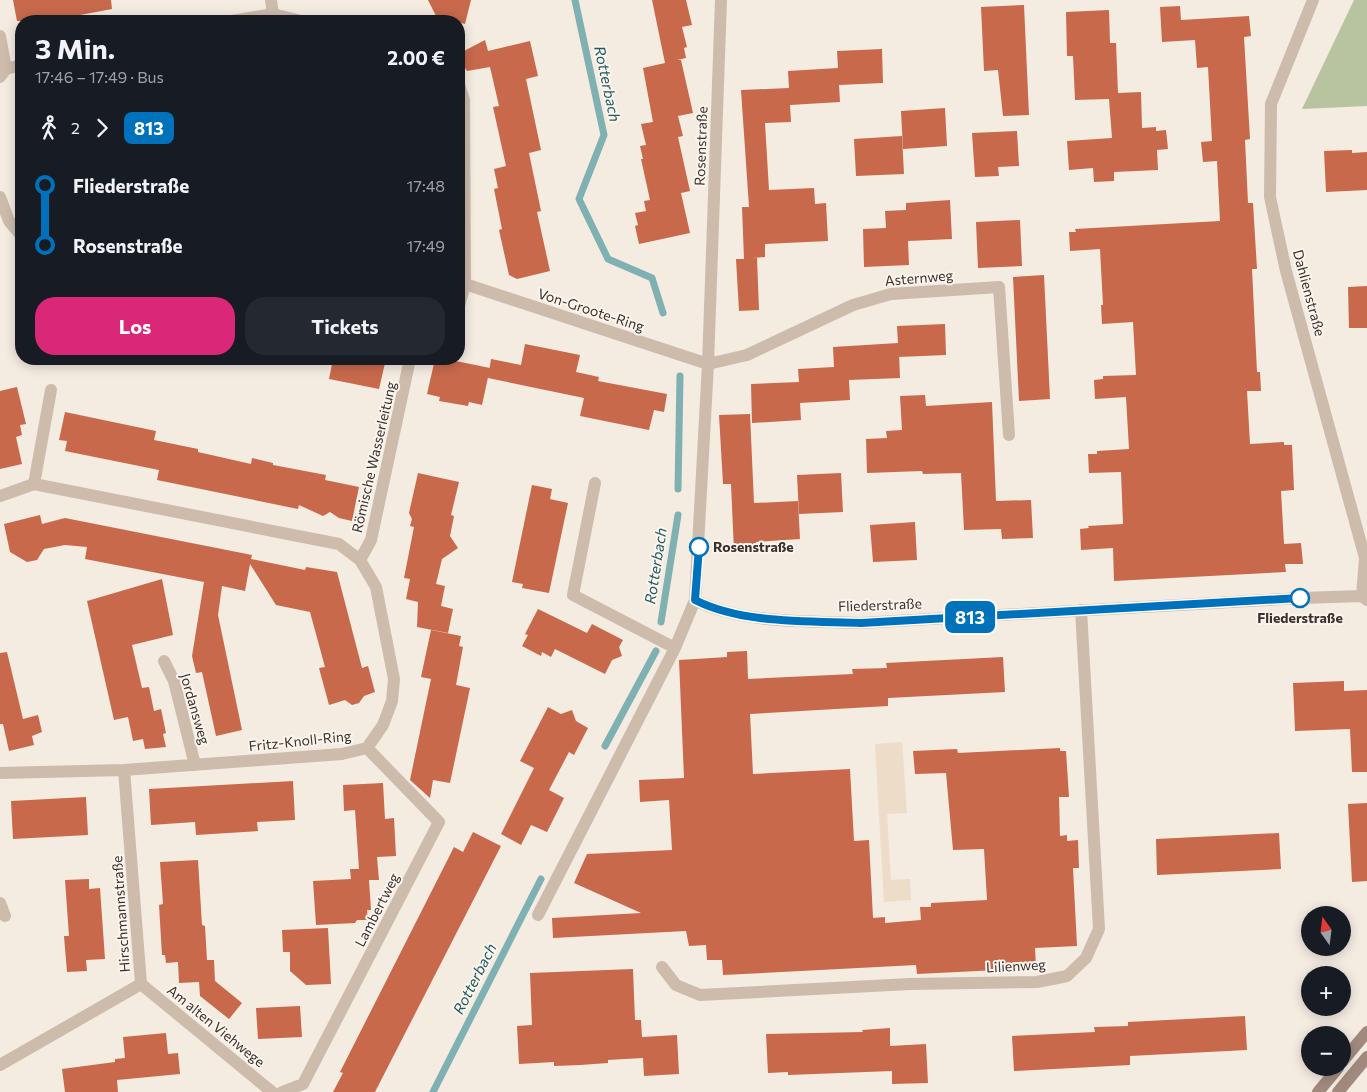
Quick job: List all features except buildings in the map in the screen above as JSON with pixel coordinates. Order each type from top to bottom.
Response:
[{"type":"main road","points":[[1351,1051],[1367,1032]]},
{"type":"main road","points":[[1338,1092],[1367,1057]]},
{"type":"main road","points":[[1318,1092],[1331,1076]]},
{"type":"street","points":[[271,0],[273,14]]},
{"type":"street","name":"Rosenstraße","points":[[538,915],[675,648],[695,600],[708,364],[721,0]]},
{"type":"street","name":"Dahlienstraße","points":[[1313,0],[1271,104],[1270,197],[1286,271],[1365,558],[1364,598]]},
{"type":"street","points":[[267,15],[277,15]]},
{"type":"street","points":[[0,36],[3,73],[15,68]]},
{"type":"street","points":[[0,196],[5,222],[15,231]]},
{"type":"street","name":"Von-Groote-Ring","points":[[465,284],[708,364]]},
{"type":"street","name":"Asternweg","points":[[708,364],[747,355],[853,305],[891,294],[999,287],[1009,435]]},
{"type":"street","name":"Römische Wasserleitung","points":[[360,560],[372,540],[409,365]]},
{"type":"street","points":[[0,496],[34,484],[52,390]]},
{"type":"street","name":"Fritz-Knoll-Ring","points":[[0,773],[124,770],[342,754],[367,748],[382,725],[392,700],[394,679],[376,587],[360,560],[338,544],[34,484]]},
{"type":"street","points":[[595,484],[573,595],[675,648]]},
{"type":"street","name":"Fliederstraße","points":[[695,600],[714,609],[746,615],[861,623],[1082,610],[1364,598]]},
{"type":"street","name":"Lilienweg","points":[[662,967],[676,985],[700,995],[910,984],[1037,982],[1067,976],[1086,958],[1099,928],[1082,610]]},
{"type":"street","name":"Jordansweg","points":[[164,661],[174,681],[195,765]]},
{"type":"street","name":"Lambertweg","points":[[282,1092],[303,1084],[440,822],[367,748]]},
{"type":"street","name":"Hirschmannstraße","points":[[0,1065],[141,984],[124,770]]},
{"type":"street","points":[[0,903],[5,916]]},
{"type":"street","name":"Am alten Viehwege","points":[[141,984],[272,1092]]},
{"type":"green space","points":[[1354,0],[1367,0],[1367,106],[1302,109]]},
{"type":"shaded area","points":[[902,742],[907,813],[887,814],[891,880],[910,879],[911,900],[884,902],[875,744]]},
{"type":"waterway","name":"Rotterbach","points":[[575,0],[604,135],[579,199],[608,259],[652,278],[663,313]]},
{"type":"waterway","name":"Rotterbach","points":[[678,489],[680,376]]},
{"type":"waterway","name":"Rotterbach","points":[[661,622],[678,515]]},
{"type":"waterway","name":"Rotterbach","points":[[605,746],[656,651]]},
{"type":"waterway","name":"Rotterbach","points":[[433,1092],[541,879]]},
{"type":"bus line","name":"813","points":[[699,547],[695,600],[714,609],[746,615],[801,620],[861,623],[1300,598]]},
{"type":"place","name":"Rosenstraße","points":[[699,547]]},
{"type":"place","name":"Fliederstraße","points":[[1300,598]]}]
